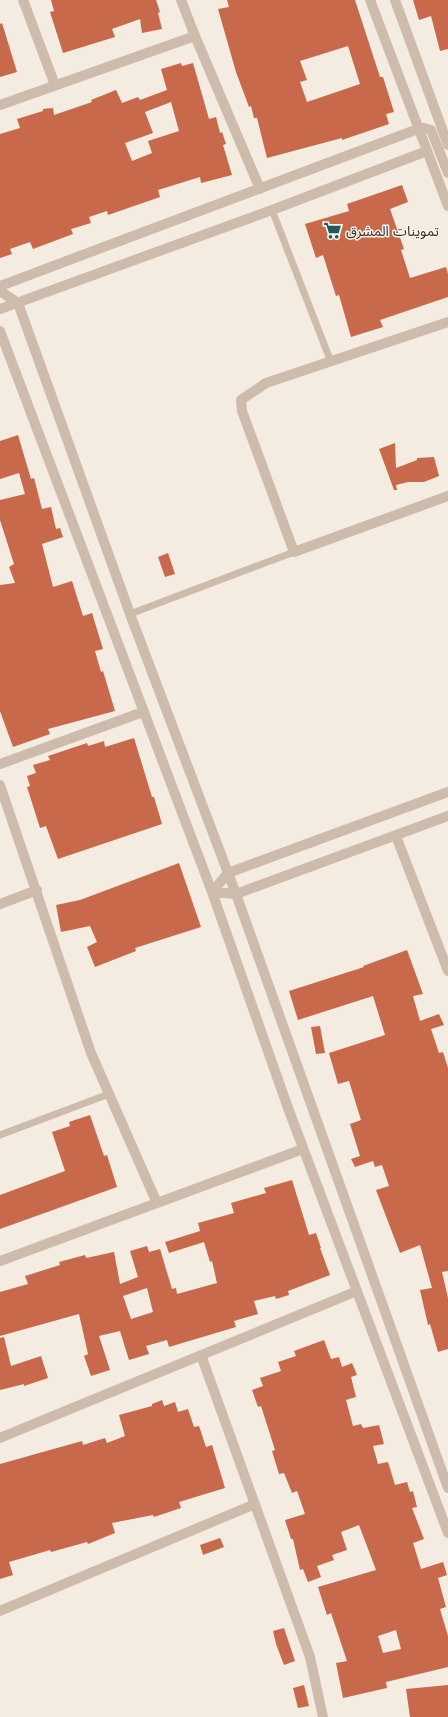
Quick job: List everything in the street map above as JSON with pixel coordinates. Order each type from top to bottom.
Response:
[{"type":"street","points":[[23,0],[55,85]]},
{"type":"street","points":[[181,0],[260,189]]},
{"type":"street","points":[[370,0],[448,206]]},
{"type":"street","points":[[394,0],[448,145]]},
{"type":"street","points":[[0,105],[195,36]]},
{"type":"street","points":[[0,286],[418,129],[424,128],[431,130],[448,173]]},
{"type":"street","points":[[0,309],[272,210],[427,151]]},
{"type":"street","points":[[0,291],[18,303],[130,614],[236,894],[446,1476],[448,1488]]},
{"type":"street","points":[[448,322],[266,383],[241,400],[242,412],[294,552],[448,496]]},
{"type":"street","points":[[0,331],[212,892],[304,1148],[448,1533]]},
{"type":"street","points":[[0,764],[143,712]]},
{"type":"street","points":[[0,785],[37,890],[91,1053],[157,1203]]},
{"type":"street","points":[[212,892],[228,873],[448,792]]},
{"type":"street","points":[[212,892],[236,894],[448,816]]},
{"type":"street","points":[[396,836],[448,971]]},
{"type":"street","points":[[0,904],[37,890]]},
{"type":"street","points":[[0,1261],[304,1148]]},
{"type":"street","points":[[0,1438],[357,1291]]},
{"type":"street","points":[[201,1355],[310,1657],[323,1717]]},
{"type":"street","points":[[0,1611],[255,1504]]},
{"type":"lane","points":[[272,210],[331,362]]},
{"type":"lane","points":[[130,614],[294,552]]},
{"type":"lane","points":[[0,1135],[109,1094]]},
{"type":"building","points":[[51,0],[156,0],[160,12],[158,13],[162,29],[142,33],[140,19],[112,29],[115,37],[63,53],[50,12],[54,11]]},
{"type":"building","points":[[227,0],[355,0],[380,77],[383,77],[394,112],[386,114],[389,124],[342,140],[342,138],[267,158],[257,118],[254,118],[251,106],[249,107],[236,72],[218,9],[229,7]],"holes":[[[348,46],[360,84],[307,102],[300,82],[307,80],[300,61]]]},
{"type":"building","points":[[413,0],[448,0],[448,49],[440,51],[431,16],[419,20]]},
{"type":"building","points":[[2,23],[17,72],[0,77],[0,24]]},
{"type":"building","points":[[181,63],[182,66],[193,63],[209,119],[216,117],[220,133],[222,132],[226,144],[223,145],[232,175],[201,183],[200,177],[158,190],[160,197],[108,215],[107,211],[89,217],[91,223],[71,229],[73,234],[33,249],[30,242],[10,249],[12,254],[0,258],[0,134],[20,128],[17,119],[43,111],[43,109],[53,108],[54,115],[92,102],[91,100],[116,90],[122,103],[138,97],[140,100],[167,90],[161,69]],"holes":[[[171,102],[179,131],[148,141],[152,153],[132,161],[125,143],[153,133],[145,112]]]},
{"type":"building","points":[[402,185],[408,202],[390,209],[404,249],[401,250],[410,278],[446,267],[448,274],[448,297],[380,320],[383,327],[351,337],[339,295],[336,296],[323,255],[316,258],[305,224],[349,211],[347,204]]},
{"type":"building","points":[[18,435],[31,479],[34,478],[42,509],[51,507],[56,529],[60,528],[63,537],[42,544],[53,587],[72,581],[83,616],[92,613],[103,649],[95,651],[101,672],[103,671],[115,711],[48,729],[50,734],[13,747],[0,711],[0,585],[15,583],[9,567],[14,564],[0,520],[0,500],[25,494],[19,473],[0,479],[0,441]]},
{"type":"building","points":[[395,443],[396,468],[417,460],[417,458],[434,457],[439,476],[424,482],[408,482],[396,485],[397,490],[394,490],[379,449]]},
{"type":"building","points":[[168,553],[175,574],[165,577],[158,557]]},
{"type":"building","points":[[134,738],[162,824],[58,859],[46,826],[40,828],[27,787],[30,786],[27,776],[36,773],[33,765],[50,760],[48,756],[87,743],[88,746],[104,741],[105,747]]},
{"type":"building","points":[[179,863],[201,927],[135,948],[136,951],[95,967],[87,947],[97,942],[90,926],[61,932],[56,905],[80,900]]},
{"type":"building","points":[[407,950],[423,994],[413,996],[420,1021],[439,1014],[444,1025],[431,1029],[439,1053],[443,1052],[448,1068],[448,1271],[442,1272],[448,1298],[448,1349],[438,1352],[430,1324],[428,1325],[420,1290],[432,1288],[420,1245],[400,1253],[376,1190],[389,1186],[382,1165],[375,1167],[373,1161],[355,1167],[351,1159],[360,1156],[350,1124],[361,1120],[349,1081],[338,1084],[329,1053],[385,1035],[373,996],[298,1020],[289,991],[364,967],[363,966]]},
{"type":"building","points":[[320,1026],[325,1053],[316,1054],[311,1027]]},
{"type":"building","points":[[90,1115],[104,1156],[107,1155],[117,1187],[0,1229],[0,1195],[65,1171],[52,1132],[70,1126],[69,1122]]},
{"type":"building","points":[[292,1180],[309,1235],[316,1233],[330,1275],[288,1291],[289,1295],[276,1299],[275,1296],[254,1301],[258,1314],[234,1321],[236,1327],[169,1347],[167,1340],[146,1346],[149,1354],[129,1360],[120,1331],[99,1336],[110,1370],[91,1376],[84,1356],[88,1354],[79,1314],[0,1336],[0,1292],[28,1284],[25,1276],[60,1265],[59,1262],[85,1255],[86,1258],[114,1252],[120,1284],[138,1277],[130,1251],[147,1246],[149,1252],[160,1249],[172,1289],[176,1288],[177,1294],[217,1283],[212,1261],[210,1262],[204,1242],[169,1253],[165,1242],[200,1231],[198,1223],[234,1213],[231,1203],[266,1193],[264,1188]],"holes":[[[147,1288],[153,1312],[131,1319],[123,1296]]]},
{"type":"building","points":[[4,1337],[11,1366],[41,1356],[48,1378],[24,1386],[24,1384],[0,1390],[0,1338]]},
{"type":"building","points":[[324,1340],[331,1359],[339,1357],[342,1367],[352,1363],[357,1375],[351,1377],[356,1397],[346,1400],[353,1426],[361,1424],[363,1428],[379,1425],[384,1444],[373,1446],[378,1464],[388,1462],[395,1485],[407,1482],[410,1492],[413,1491],[417,1507],[412,1508],[424,1539],[413,1543],[421,1569],[443,1562],[447,1575],[438,1578],[446,1607],[440,1609],[448,1636],[448,1667],[386,1682],[387,1688],[343,1698],[336,1663],[347,1661],[331,1613],[327,1615],[318,1587],[376,1570],[359,1525],[341,1532],[347,1550],[332,1555],[334,1560],[317,1566],[321,1577],[308,1582],[303,1569],[300,1570],[293,1539],[291,1539],[285,1520],[305,1514],[297,1491],[292,1493],[284,1473],[279,1474],[272,1451],[275,1450],[261,1406],[258,1407],[252,1390],[263,1386],[260,1378],[281,1371],[278,1362],[296,1356],[294,1351]],"holes":[[[396,1630],[401,1649],[383,1653],[378,1636]]]},
{"type":"building","points":[[162,1400],[164,1406],[175,1402],[178,1412],[188,1409],[194,1427],[199,1426],[206,1447],[212,1445],[225,1488],[179,1502],[181,1508],[154,1517],[153,1515],[112,1523],[115,1533],[88,1544],[87,1542],[51,1552],[50,1550],[9,1562],[13,1575],[0,1579],[0,1464],[82,1441],[83,1445],[105,1438],[107,1443],[125,1436],[119,1415],[152,1406],[152,1404]]},
{"type":"building","points":[[220,1538],[224,1547],[203,1555],[200,1545]]},
{"type":"building","points":[[284,1628],[295,1661],[284,1665],[273,1631]]},
{"type":"building","points":[[304,1685],[309,1706],[298,1708],[293,1688]]},
{"type":"building","points":[[448,1685],[448,1717],[410,1717],[406,1689]]},
{"type":"place","name":"تموينات المشرق","points":[[333,231]]}]
